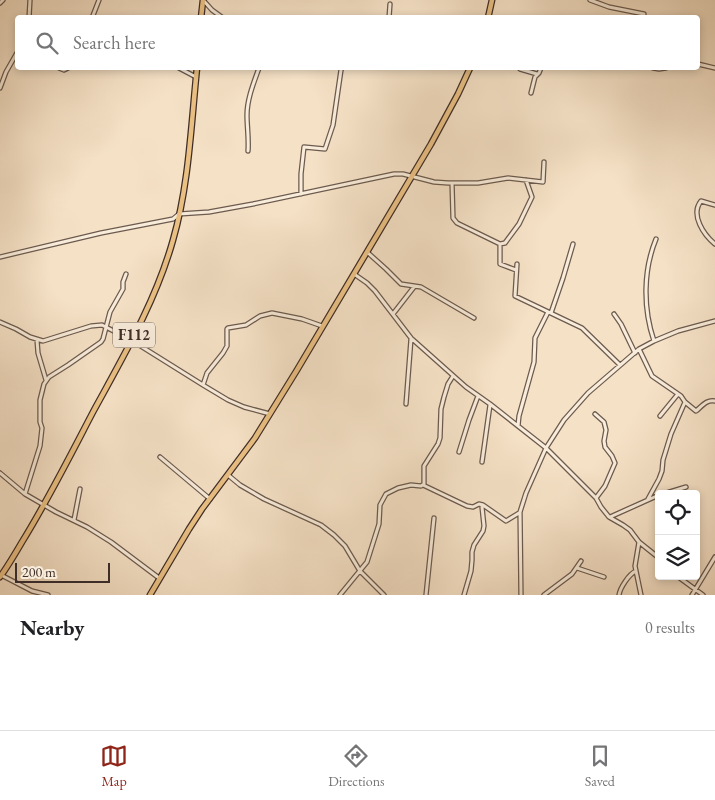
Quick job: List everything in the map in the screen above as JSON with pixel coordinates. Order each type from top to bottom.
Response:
[{"type":"main road","points":[[201,15],[203,0]]},
{"type":"main road","points":[[489,15],[492,0]]},
{"type":"main road","name":"F112","points":[[1,576],[44,505],[131,340],[154,294],[167,261],[179,214],[190,139],[197,70]]},
{"type":"main road","points":[[150,595],[189,529],[255,438],[270,414],[412,176],[443,122],[469,70]]},
{"type":"street","points":[[0,3],[3,0]]},
{"type":"street","points":[[28,15],[30,0]]},
{"type":"street","points":[[93,15],[99,0]]},
{"type":"street","points":[[203,0],[219,15]]},
{"type":"street","points":[[590,0],[603,2],[609,7],[644,14]]},
{"type":"street","points":[[389,15],[390,4]]},
{"type":"street","points":[[0,88],[15,56]]},
{"type":"street","points":[[700,64],[715,68]]},
{"type":"street","points":[[183,70],[196,77]]},
{"type":"street","points":[[248,151],[248,104],[258,70]]},
{"type":"street","points":[[301,194],[304,146],[325,149],[332,124],[341,70]]},
{"type":"street","points":[[523,70],[537,74]]},
{"type":"street","points":[[531,93],[535,77],[540,70]]},
{"type":"street","points":[[0,257],[101,233],[173,219],[179,214],[209,212],[394,174],[403,174],[434,182],[452,183],[478,183],[508,178],[543,182],[544,162]]},
{"type":"street","points":[[452,183],[453,218],[457,223],[500,244],[505,243],[519,224],[532,197],[526,180]]},
{"type":"street","points":[[715,205],[701,201],[697,206],[701,229],[708,239],[715,244]]},
{"type":"street","points":[[654,341],[648,319],[646,286],[649,259],[656,239]]},
{"type":"street","points":[[500,244],[500,264],[516,270]]},
{"type":"street","points":[[518,426],[534,362],[535,338],[549,313],[563,278],[573,244]]},
{"type":"street","points":[[367,252],[401,284],[428,290],[474,318]]},
{"type":"street","points":[[517,264],[515,296],[582,328],[620,365]]},
{"type":"street","points":[[25,494],[40,446],[42,428],[40,422],[40,400],[46,380],[98,345],[103,339],[110,312],[123,290],[126,274]]},
{"type":"street","points":[[354,274],[376,291],[411,338],[453,376],[546,448],[596,498],[609,517],[630,530],[639,542],[655,555]]},
{"type":"street","points":[[393,314],[414,286]]},
{"type":"street","points":[[202,385],[207,373],[227,346],[228,328],[246,325],[260,316],[272,313],[302,319],[322,326]]},
{"type":"street","points":[[614,314],[635,353]]},
{"type":"street","points":[[521,595],[520,512],[526,493],[546,448],[564,420],[600,382],[639,349],[678,331],[715,321]]},
{"type":"street","points":[[0,322],[37,340],[43,341],[92,326],[106,327],[131,340],[228,400],[244,407],[270,414]]},
{"type":"street","points":[[406,404],[411,338]]},
{"type":"street","points":[[37,340],[38,353],[46,380]]},
{"type":"street","points":[[639,349],[652,376],[678,394],[696,411],[711,400],[715,401]]},
{"type":"street","points":[[423,485],[425,482],[424,466],[440,438],[441,410],[446,389],[453,376]]},
{"type":"street","points":[[660,416],[678,394]]},
{"type":"street","points":[[459,452],[468,420],[478,396]]},
{"type":"street","points":[[648,499],[659,479],[671,434],[685,402]]},
{"type":"street","points":[[482,462],[490,404]]},
{"type":"street","points":[[595,414],[604,422],[606,430],[605,447],[612,456],[614,463],[605,486],[596,498]]},
{"type":"street","points":[[160,457],[210,499]]},
{"type":"street","points":[[0,473],[25,494],[110,542],[159,578]]},
{"type":"street","points":[[228,475],[264,499],[327,529],[345,546],[360,571],[382,594]]},
{"type":"street","points":[[340,595],[367,562],[379,524],[380,505],[383,497],[390,491],[411,485],[423,485],[467,506],[483,505],[506,521],[520,512]]},
{"type":"street","points":[[674,490],[686,486]]},
{"type":"street","points":[[74,520],[80,489]]},
{"type":"street","points":[[609,517],[655,496]]},
{"type":"street","points":[[464,595],[471,571],[474,545],[483,531],[483,505]]},
{"type":"street","points":[[426,595],[434,518]]},
{"type":"street","points":[[639,542],[635,566],[642,595]]},
{"type":"street","points":[[692,595],[715,557]]},
{"type":"street","points":[[544,595],[572,574],[581,562]]},
{"type":"street","points":[[577,568],[604,577]]},
{"type":"street","points":[[619,595],[620,589],[631,574],[636,571]]},
{"type":"street","points":[[1,576],[32,593],[48,595]]},
{"type":"street","points":[[683,580],[703,595]]}]
